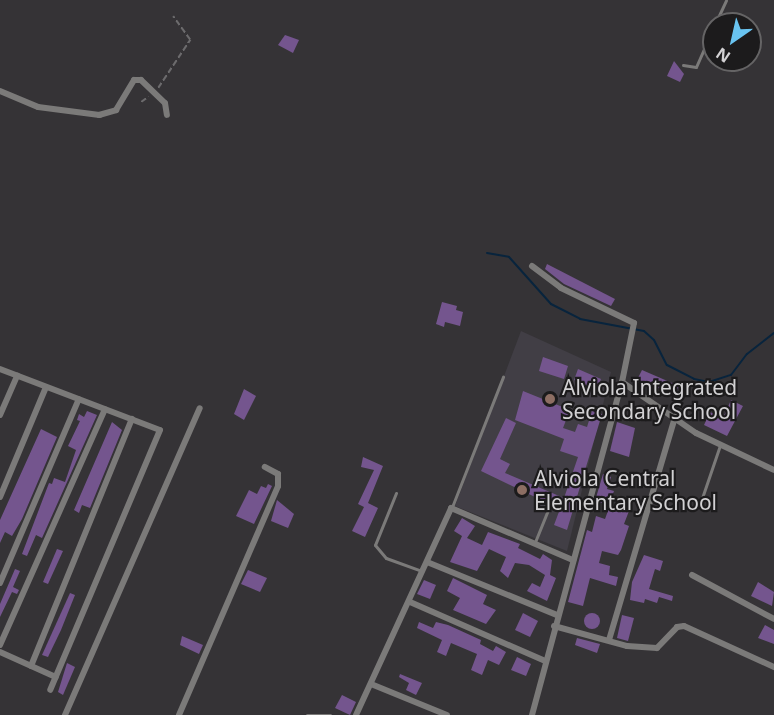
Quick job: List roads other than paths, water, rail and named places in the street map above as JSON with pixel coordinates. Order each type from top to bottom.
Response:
[{"type":"street","points":[[0,92],[38,107],[89,116],[110,114],[116,110],[134,80],[141,80],[165,103],[167,115]]},
{"type":"street","points":[[532,266],[561,288],[634,323],[632,343],[622,382],[554,626],[532,715]]},
{"type":"street","points":[[0,369],[160,430],[50,690]]},
{"type":"street","points":[[0,415],[17,376]]},
{"type":"street","points":[[622,382],[720,445],[774,470]]},
{"type":"street","points":[[0,497],[46,387]]},
{"type":"street","points":[[0,583],[79,399]]},
{"type":"street","points":[[65,715],[200,408]]},
{"type":"street","points":[[0,645],[105,409]]},
{"type":"street","points":[[609,640],[675,417]]},
{"type":"street","points":[[31,666],[132,419]]},
{"type":"street","points":[[179,715],[278,486],[278,474],[265,467]]},
{"type":"street","points":[[356,715],[410,602],[451,508],[573,560]]},
{"type":"street","points":[[427,562],[557,615]]},
{"type":"street","points":[[692,574],[774,619]]},
{"type":"street","points":[[410,602],[545,661]]},
{"type":"street","points":[[554,626],[609,640],[657,648],[677,627],[684,626],[774,667]]},
{"type":"street","points":[[0,652],[56,677]]},
{"type":"street","points":[[371,684],[447,715]]},
{"type":"lane","points":[[683,65],[696,67],[702,53]]},
{"type":"lane","points":[[451,508],[503,377]]},
{"type":"lane","points":[[702,498],[720,445]]},
{"type":"lane","points":[[396,493],[375,545],[386,558],[423,572]]},
{"type":"lane","points":[[534,544],[549,508]]},
{"type":"lane","points":[[307,715],[330,715]]},
{"type":"waterway","points":[[487,253],[509,257],[551,304],[580,319],[644,331],[654,340],[667,365],[694,379],[709,382],[731,375],[747,354],[774,333]]},
{"type":"place","name":"Alviola Integrated Secondary School","points":[[550,399]]},
{"type":"place","name":"Alviola Central Elementary School","points":[[522,490]]}]
